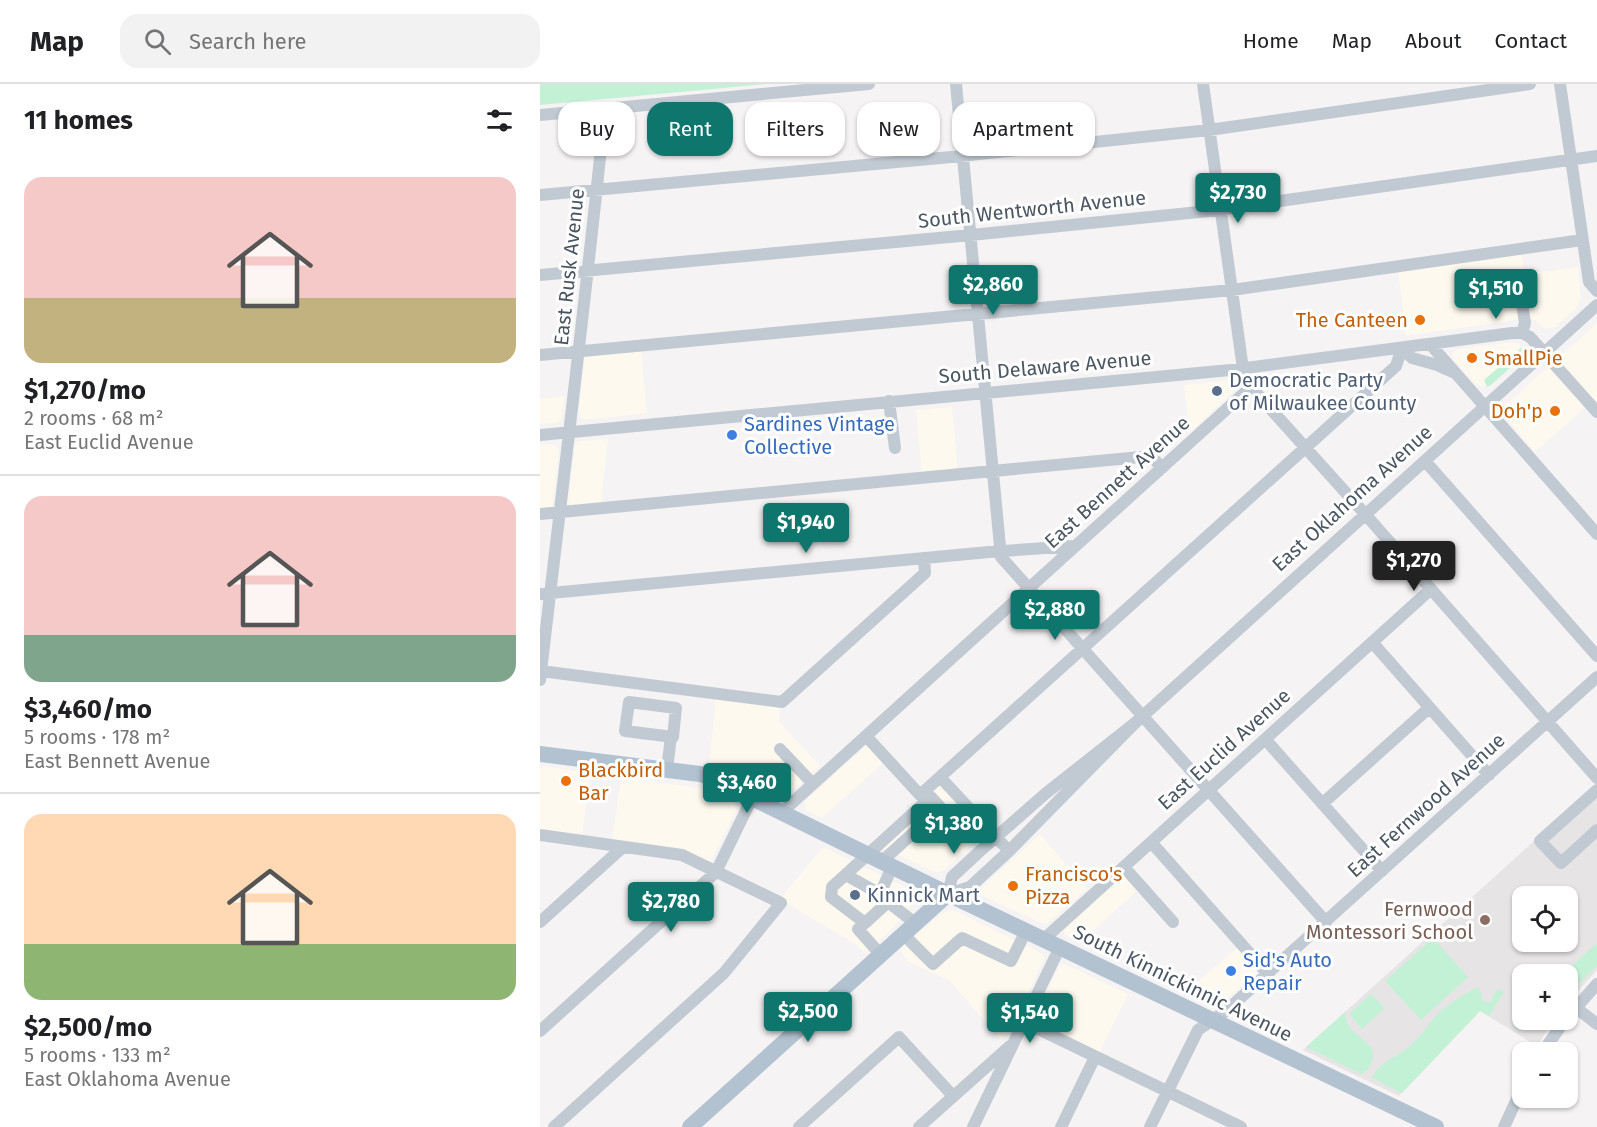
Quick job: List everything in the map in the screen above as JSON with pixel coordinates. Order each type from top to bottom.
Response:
[{"type":"main road","name":"South Kinnickinnic Avenue","points":[[540,753],[709,777],[1436,1127]]},
{"type":"main road","name":"East Oklahoma Avenue","points":[[690,1127],[948,894]]},
{"type":"street","points":[[635,105],[869,84]]},
{"type":"street","points":[[956,84],[958,102]]},
{"type":"street","points":[[1203,84],[1243,369],[1251,387],[1597,778]]},
{"type":"street","points":[[1095,142],[1209,130],[1530,84]]},
{"type":"street","points":[[1560,84],[1589,282],[1597,291]]},
{"type":"street","points":[[540,115],[558,113]]},
{"type":"street","name":"East Rusk Avenue","points":[[541,676],[545,593],[560,513],[600,156]]},
{"type":"street","points":[[540,195],[963,156],[1001,557],[1082,648],[1139,719],[1209,789],[1326,922]]},
{"type":"street","name":"South Wentworth Avenue","points":[[540,275],[971,236],[1221,209],[1597,156]]},
{"type":"street","points":[[540,355],[1232,290],[1582,240]]},
{"type":"street","points":[[1519,285],[1525,323],[1522,333],[1530,337],[1597,412]]},
{"type":"street","name":"East Oklahoma Avenue","points":[[948,894],[970,887],[1009,851],[1139,719],[1597,305]]},
{"type":"street","name":"South Delaware Avenue","points":[[540,435],[1243,369],[1522,333]]},
{"type":"street","points":[[1430,344],[1597,534]]},
{"type":"street","points":[[866,736],[920,795],[1396,366],[1402,348],[1412,358],[1437,365],[1455,374]]},
{"type":"street","name":"East Bennett Avenue","points":[[782,812],[1251,387]]},
{"type":"street","points":[[889,401],[895,448]]},
{"type":"street","points":[[540,514],[1151,456],[1162,468]]},
{"type":"street","points":[[1425,460],[1597,656]]},
{"type":"street","points":[[545,593],[1074,546]]},
{"type":"street","points":[[541,676],[782,702],[925,573],[924,558]]},
{"type":"street","name":"East Euclid Avenue","points":[[1044,939],[1431,589]]},
{"type":"street","points":[[1372,642],[1488,774]]},
{"type":"street","name":"East Fernwood Avenue","points":[[1150,1127],[1198,1030],[1227,1011],[1597,677]]},
{"type":"street","points":[[667,770],[676,708],[629,702],[626,731],[671,736]]},
{"type":"street","points":[[1323,803],[1430,708]]},
{"type":"street","name":"East Oklahoma Avenue","points":[[948,894],[952,877],[1045,794],[1139,719]]},
{"type":"street","points":[[1265,739],[1382,871]]},
{"type":"street","points":[[780,749],[813,784]]},
{"type":"street","points":[[940,777],[1009,851]]},
{"type":"street","points":[[1597,790],[1540,841],[1561,863],[1597,830]]},
{"type":"street","points":[[865,923],[831,897],[832,887],[846,875],[880,861],[940,808],[931,797],[880,861],[884,898],[865,923],[858,929],[880,954]]},
{"type":"street","points":[[540,1031],[716,872],[752,798]]},
{"type":"street","points":[[540,835],[682,855],[781,903],[724,973],[554,1127]]},
{"type":"street","points":[[1151,842],[1268,974]]},
{"type":"street","points":[[540,922],[623,847]]},
{"type":"street","points":[[1124,867],[1173,922]]},
{"type":"street","points":[[846,875],[884,898],[933,964],[962,938],[1011,961],[1026,931]]},
{"type":"street","points":[[973,1127],[1060,947]]},
{"type":"street","points":[[1578,1005],[1597,984]]},
{"type":"street","points":[[1578,1018],[1597,1024]]},
{"type":"street","points":[[1024,1022],[1241,1127]]},
{"type":"street","points":[[799,1127],[899,1037],[953,1096]]},
{"type":"street","points":[[919,1127],[1014,1042]]},
{"type":"street","points":[[1061,1127],[1095,1057]]},
{"type":"street","points":[[1504,1127],[1513,1108]]},
{"type":"shaded area","points":[[1521,252],[1525,274],[1578,267],[1581,298],[1577,307],[1555,327],[1544,329],[1530,318],[1406,336],[1398,270]]},
{"type":"shaded area","points":[[1597,323],[1597,401],[1594,403],[1556,360]]},
{"type":"shaded area","points":[[1513,342],[1523,348],[1521,358],[1488,386],[1476,384],[1452,355],[1457,349]]},
{"type":"shaded area","points":[[641,349],[647,413],[585,420],[581,418],[579,412],[585,354]]},
{"type":"shaded area","points":[[1550,365],[1587,406],[1535,452],[1509,421],[1505,408]]},
{"type":"shaded area","points":[[1228,380],[1233,383],[1234,391],[1189,433],[1184,385]]},
{"type":"shaded area","points":[[565,396],[561,420],[556,423],[540,424],[540,399]]},
{"type":"shaded area","points":[[952,407],[958,471],[922,474],[916,410]]},
{"type":"shaded area","points":[[608,439],[601,505],[573,507],[568,503],[575,445],[580,441]]},
{"type":"shaded area","points":[[551,444],[559,450],[552,507],[540,511],[540,445]]},
{"type":"shaded area","points":[[716,698],[780,706],[779,721],[820,766],[786,797],[782,798],[709,764]]},
{"type":"shaded area","points":[[867,745],[884,762],[822,818],[807,811],[806,800]]},
{"type":"shaded area","points":[[544,766],[590,773],[582,838],[540,833],[540,768]]},
{"type":"shaded area","points":[[621,777],[700,788],[734,803],[736,810],[710,864],[612,842]]},
{"type":"shaded area","points":[[940,782],[985,832],[944,870],[937,873],[872,843]]},
{"type":"shaded area","name":"Fernwood Montessori School","points":[[1594,787],[1597,790],[1597,970],[1578,991],[1578,964],[1512,964],[1512,1030],[1547,1030],[1540,1042],[1530,1042],[1480,1011],[1399,1096],[1303,1050]]},
{"type":"shaded area","points":[[1040,834],[1087,889],[1045,925],[981,895],[980,892],[981,888]]},
{"type":"shaded area","points":[[823,847],[915,894],[914,903],[888,933],[865,954],[857,945],[780,899]]},
{"type":"shaded area","points":[[1125,874],[1139,889],[1080,943],[1064,934],[1064,930]]},
{"type":"shaded area","points":[[952,910],[1045,957],[1009,1033],[1001,1040],[950,981],[907,961],[900,949],[943,913]]},
{"type":"shaded area","points":[[1239,946],[1260,969],[1222,1004],[1212,1007],[1185,993]]},
{"type":"shaded area","points":[[1064,964],[1128,994],[1099,1053],[1032,1021],[1059,967]]},
{"type":"green space","points":[[540,84],[767,84],[558,102],[540,105]]},
{"type":"green space","points":[[1522,347],[1521,358],[1487,387],[1484,380]]},
{"type":"green space","points":[[1433,938],[1468,977],[1421,1020],[1385,981]]},
{"type":"green space","points":[[1597,943],[1597,966],[1578,984],[1578,964],[1574,964]]},
{"type":"green space","points":[[1478,987],[1482,995],[1481,999],[1487,1003],[1492,1001],[1498,989],[1504,992],[1489,1016],[1480,1011],[1402,1093],[1372,1078],[1379,1068],[1414,1042],[1445,1008]]},
{"type":"green space","points":[[1371,994],[1385,1008],[1362,1029],[1349,1014]]},
{"type":"green space","points":[[1345,1012],[1349,1026],[1373,1051],[1369,1067],[1362,1074],[1306,1047]]},
{"type":"place","name":"The Canteen","points":[[1420,320]]},
{"type":"place","name":"SmallPie","points":[[1472,358]]},
{"type":"place","name":"Democratic Party of Milwaukee County","points":[[1217,391]]},
{"type":"place","name":"Doh'p","points":[[1555,411]]},
{"type":"place","name":"Sardines Vintage Collective","points":[[732,435]]},
{"type":"place","name":"Blackbird Bar","points":[[566,781]]},
{"type":"place","name":"Francisco's Pizza","points":[[1013,886]]},
{"type":"place","name":"Kinnick Mart","points":[[855,895]]},
{"type":"place","name":"Fernwood Montessori School","points":[[1485,920]]},
{"type":"place","name":"Sid's Auto Repair","points":[[1231,971]]}]
